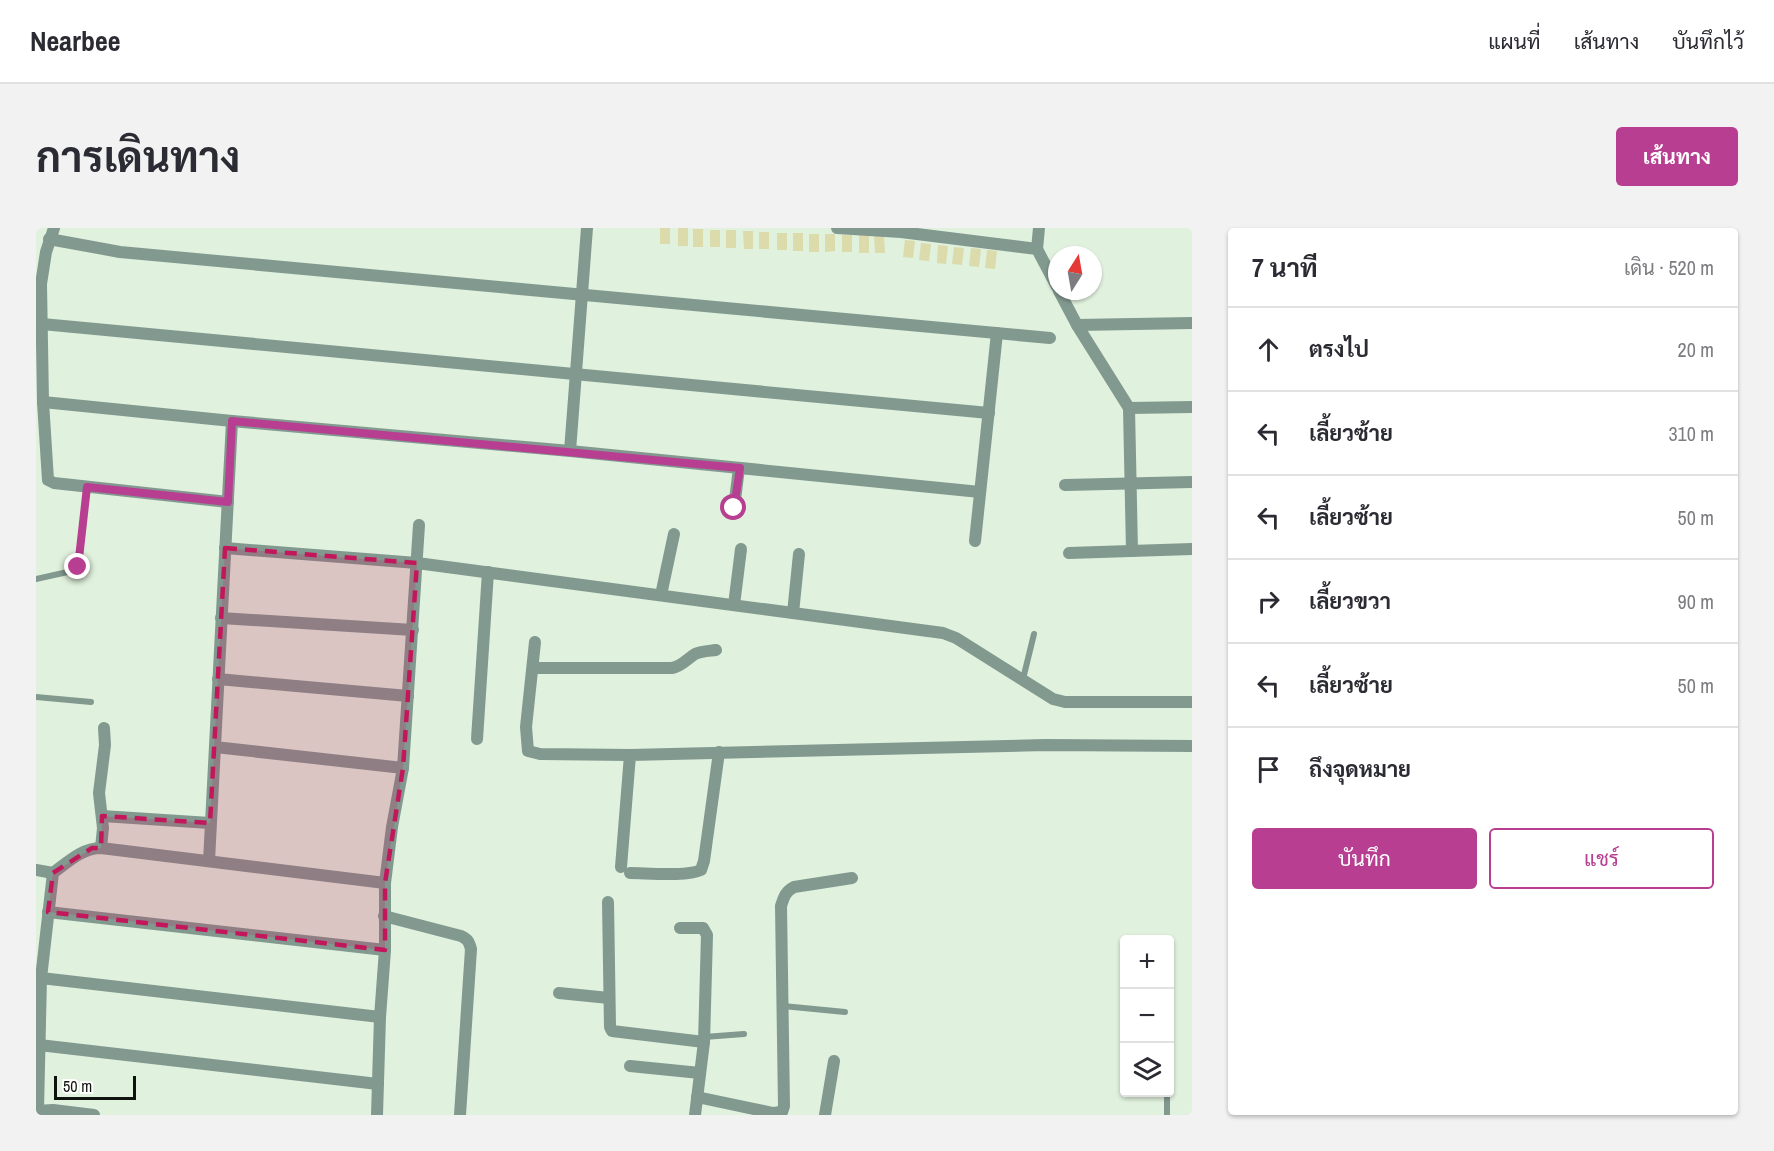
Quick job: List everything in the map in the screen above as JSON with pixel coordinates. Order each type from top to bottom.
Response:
[{"type":"street","points":[[570,451],[587,228]]},
{"type":"street","points":[[837,228],[901,230],[1037,249]]},
{"type":"street","points":[[1039,228],[1037,249],[1048,270]]},
{"type":"street","points":[[228,502],[54,483],[48,480],[43,402],[42,324],[43,268],[52,234],[120,252],[1050,338]]},
{"type":"street","points":[[1064,300],[1129,408],[1132,551]]},
{"type":"street","points":[[1077,325],[1192,323]]},
{"type":"street","points":[[42,324],[989,413]]},
{"type":"street","points":[[975,541],[997,333]]},
{"type":"street","points":[[43,402],[980,492]]},
{"type":"street","points":[[1129,408],[1192,407]]},
{"type":"street","points":[[209,861],[232,421]]},
{"type":"street","points":[[734,508],[740,468]]},
{"type":"street","points":[[1065,485],[1192,482]]},
{"type":"street","points":[[377,1115],[385,950],[385,883],[403,768],[419,525]]},
{"type":"street","points":[[661,595],[674,534]]},
{"type":"street","points":[[225,548],[417,563],[943,633],[956,638],[1053,699],[1065,702],[1192,702]]},
{"type":"street","points":[[734,605],[741,549]]},
{"type":"street","points":[[1069,553],[1192,549]]},
{"type":"street","points":[[793,613],[799,554]]},
{"type":"street","points":[[477,739],[488,572]]},
{"type":"street","points":[[221,618],[413,630]]},
{"type":"street","points":[[535,642],[526,727],[528,751],[540,754],[630,755],[1045,745],[1192,746]]},
{"type":"street","points":[[533,668],[672,668],[702,651],[716,650]]},
{"type":"street","points":[[218,679],[408,696]]},
{"type":"street","points":[[101,849],[102,816],[99,809],[99,792],[105,745],[104,728]]},
{"type":"street","points":[[215,747],[403,768]]},
{"type":"street","points":[[630,755],[625,870],[696,873],[704,861],[719,752]]},
{"type":"street","points":[[102,816],[210,823]]},
{"type":"street","points":[[36,870],[53,873],[82,852],[92,848],[385,883]]},
{"type":"street","points":[[53,873],[41,978],[37,1111],[53,1110],[94,1115]]},
{"type":"street","points":[[697,1098],[773,1113],[782,1112],[784,1106],[781,906],[787,891],[794,887],[852,878]]},
{"type":"street","points":[[608,903],[609,998],[612,1031],[704,1039]]},
{"type":"street","points":[[48,912],[385,950]]},
{"type":"street","points":[[384,916],[461,936],[470,943],[460,1115]]},
{"type":"street","points":[[680,928],[704,927],[707,935],[704,1039],[695,1115]]},
{"type":"street","points":[[41,978],[380,1017]]},
{"type":"street","points":[[559,993],[609,998]]},
{"type":"street","points":[[39,1045],[378,1084]]},
{"type":"street","points":[[825,1115],[834,1061]]},
{"type":"street","points":[[630,1066],[700,1073]]},
{"type":"lane","points":[[36,579],[72,571],[78,567],[87,487]]},
{"type":"lane","points":[[1022,680],[1034,633]]},
{"type":"lane","points":[[36,698],[91,702]]},
{"type":"lane","points":[[783,1006],[845,1012]]},
{"type":"lane","points":[[704,1039],[744,1034]]},
{"type":"lane","points":[[1167,1097],[1167,1115]]},
{"type":"highlighted area","points":[[225,548],[417,563],[403,768],[385,883],[385,950],[48,912],[53,873],[92,848],[101,848],[102,816],[210,823]]},
{"type":"building","points":[[660,228],[670,228],[670,244],[660,244]]},
{"type":"building","points":[[678,228],[688,228],[688,246],[678,246]]},
{"type":"building","points":[[693,229],[703,229],[703,247],[693,247]]},
{"type":"building","points":[[710,230],[720,230],[720,247],[710,247]]},
{"type":"building","points":[[726,230],[736,230],[736,248],[726,248]]},
{"type":"building","points":[[743,231],[753,231],[753,249],[744,249]]},
{"type":"building","points":[[759,232],[769,232],[769,249],[759,249]]},
{"type":"building","points":[[777,233],[787,233],[787,250],[777,250]]},
{"type":"building","points":[[793,233],[803,233],[803,251],[793,251]]},
{"type":"building","points":[[809,234],[819,234],[819,252],[809,252]]},
{"type":"building","points":[[825,234],[835,234],[835,251],[825,252]]},
{"type":"building","points":[[842,235],[852,235],[852,252],[842,252]]},
{"type":"building","points":[[859,235],[869,235],[869,253],[859,253]]},
{"type":"building","points":[[874,235],[884,235],[885,253],[875,253]]},
{"type":"building","points":[[905,240],[915,241],[913,258],[903,257]]},
{"type":"building","points":[[921,243],[931,244],[929,261],[919,260]]},
{"type":"building","points":[[938,245],[948,246],[946,264],[937,263]]},
{"type":"building","points":[[954,247],[964,248],[962,265],[952,264]]},
{"type":"building","points":[[971,248],[981,249],[979,267],[969,266]]},
{"type":"building","points":[[987,250],[997,251],[995,269],[985,268]]},
{"type":"route","points":[[78,567],[87,487],[228,502],[232,421],[740,468],[734,508]]}]
